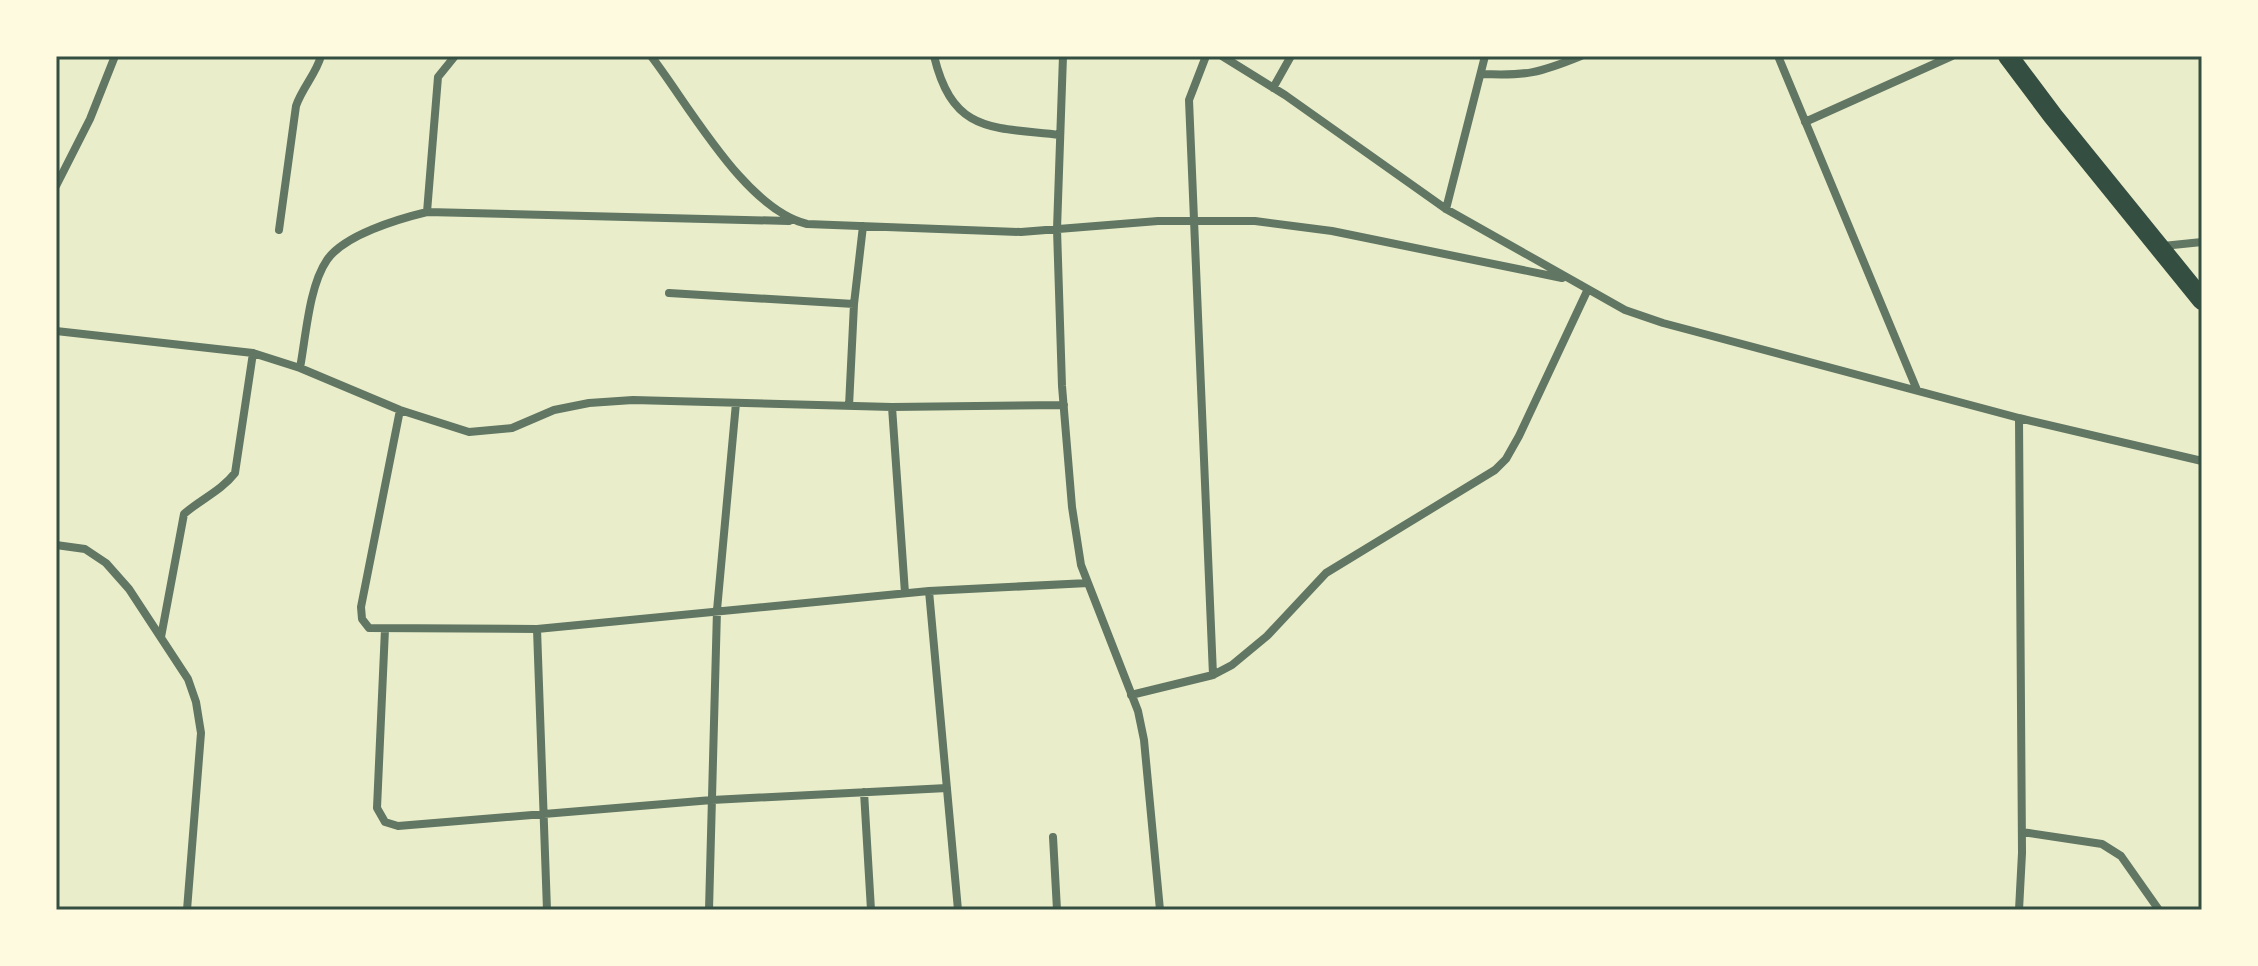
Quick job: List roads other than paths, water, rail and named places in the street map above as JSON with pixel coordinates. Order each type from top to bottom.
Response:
[{"type":"main road","points":[[2008,56],[2202,300]]},
{"type":"street","points":[[56,186],[90,119],[115,56]]},
{"type":"street","points":[[279,230],[296,106],[301,90],[321,56]]},
{"type":"street","points":[[427,212],[438,77],[455,56]]},
{"type":"street","points":[[651,56],[742,179],[781,216],[792,221]]},
{"type":"street","points":[[934,56],[939,78],[953,104],[966,116],[978,123],[1001,128],[1060,135]]},
{"type":"street","points":[[1063,56],[1057,229],[1064,405],[1076,538],[1081,565],[1131,695],[1144,740],[1160,910]]},
{"type":"street","points":[[1206,56],[1189,100],[1213,675]]},
{"type":"street","points":[[1222,56],[1446,209],[1625,310],[1663,323],[2019,418],[2202,461]]},
{"type":"street","points":[[1273,88],[1291,56]]},
{"type":"street","points":[[1446,209],[1485,56]]},
{"type":"street","points":[[1482,74],[1519,76],[1541,72],[1581,56]]},
{"type":"street","points":[[1778,56],[1917,390]]},
{"type":"street","points":[[1805,122],[1952,56]]},
{"type":"street","points":[[300,368],[317,280],[328,258],[345,242],[406,217],[427,212],[792,221],[1021,232],[1194,220],[1255,221],[1332,231],[1573,281]]},
{"type":"street","points":[[849,406],[854,304],[863,226]]},
{"type":"street","points":[[2157,247],[2202,242]]},
{"type":"street","points":[[1131,695],[1213,675],[1249,653],[1326,573],[1475,484],[1506,459],[1588,289]]},
{"type":"street","points":[[669,293],[854,304]]},
{"type":"street","points":[[56,331],[253,353],[300,368],[400,410],[469,432],[512,428],[554,410],[589,403],[633,400],[892,407],[1064,405]]},
{"type":"street","points":[[161,637],[184,514],[197,502],[225,486],[235,473],[253,353]]},
{"type":"street","points":[[709,910],[717,610],[736,403]]},
{"type":"street","points":[[892,407],[905,593]]},
{"type":"street","points":[[400,410],[361,607],[362,619],[369,628],[537,629],[905,593],[1088,583]]},
{"type":"street","points":[[2019,418],[2022,832],[2019,910]]},
{"type":"street","points":[[56,545],[85,549],[106,563],[129,589],[188,679],[201,733],[187,910]]},
{"type":"street","points":[[929,591],[958,910]]},
{"type":"street","points":[[385,629],[376,794],[377,808],[385,822],[398,826],[712,800],[947,788]]},
{"type":"street","points":[[537,629],[547,910]]},
{"type":"street","points":[[864,792],[871,910]]},
{"type":"street","points":[[2022,832],[2102,844],[2121,856],[2159,910]]},
{"type":"street","points":[[1053,837],[1057,910]]}]
